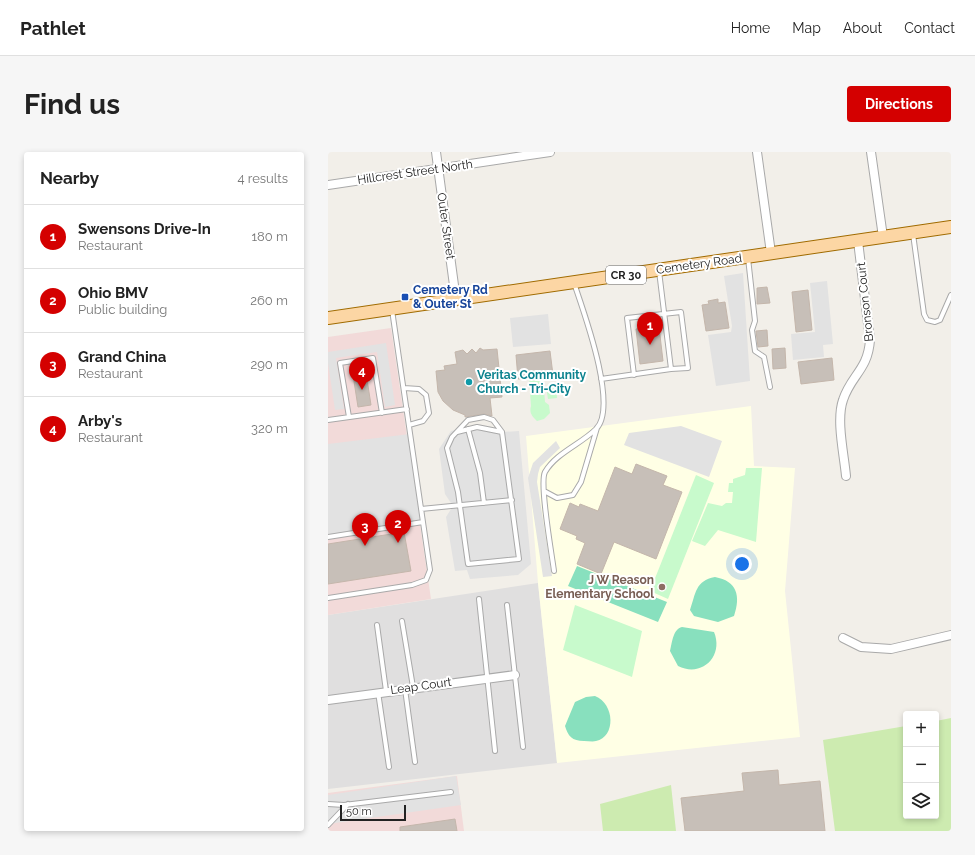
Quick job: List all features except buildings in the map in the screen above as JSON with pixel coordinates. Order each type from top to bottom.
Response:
[{"type":"main road","name":"Cemetery Road","points":[[328,318],[951,227]]},
{"type":"street","name":"Outer Street","points":[[436,152],[456,300]]},
{"type":"street","name":"Hillcrest Street North","points":[[328,185],[550,152]]},
{"type":"street","points":[[757,152],[771,254]]},
{"type":"street","points":[[871,152],[883,237]]},
{"type":"street","name":"Bronson Court","points":[[846,476],[840,416],[842,400],[849,386],[864,365],[869,352],[870,340],[858,241]]},
{"type":"street","points":[[843,638],[861,648],[891,649],[951,635]]},
{"type":"street","name":"Leap Court","points":[[328,700],[515,675]]},
{"type":"lane","points":[[913,232],[924,314],[927,320],[935,322],[940,320],[951,295]]},
{"type":"lane","points":[[748,257],[755,321],[752,330],[755,352],[764,357],[770,387]]},
{"type":"lane","points":[[659,270],[671,369]]},
{"type":"lane","points":[[544,491],[557,498],[572,495],[581,482],[603,411],[601,379],[593,337],[574,283]]},
{"type":"lane","points":[[328,598],[412,585],[426,580],[430,570],[392,309]]},
{"type":"lane","points":[[601,379],[688,368],[681,312],[627,318],[634,374]]},
{"type":"lane","points":[[349,417],[340,363],[373,358],[382,413]]},
{"type":"lane","points":[[404,388],[419,389],[426,396],[429,413],[423,422],[409,425]]},
{"type":"lane","points":[[328,420],[407,409]]},
{"type":"lane","points":[[484,418],[493,420],[502,432],[519,558],[468,564],[460,505],[447,453],[447,448],[455,433],[468,420],[484,418]]},
{"type":"lane","points":[[455,433],[477,427],[502,432]]},
{"type":"lane","points":[[554,571],[544,491],[544,473],[556,459],[597,428]]},
{"type":"lane","points":[[468,429],[480,473],[484,503]]},
{"type":"lane","points":[[421,509],[512,500]]},
{"type":"lane","points":[[328,537],[423,522]]},
{"type":"lane","points":[[479,599],[495,751]]},
{"type":"lane","points":[[507,605],[523,747]]},
{"type":"lane","points":[[402,621],[415,762]]},
{"type":"lane","points":[[377,625],[389,767]]},
{"type":"lane","points":[[328,804],[348,804],[451,792]]},
{"type":"lane","points":[[328,825],[348,804]]},
{"type":"shaded area","points":[[743,273],[750,381],[716,386],[708,335],[731,332],[732,326],[724,276]]},
{"type":"shaded area","points":[[827,281],[833,344],[823,345],[824,357],[793,360],[791,334],[815,332],[810,283]]},
{"type":"shaded area","points":[[548,314],[551,344],[513,347],[510,318]]},
{"type":"shaded area","points":[[391,328],[431,599],[328,615],[328,337]]},
{"type":"shaded area","points":[[386,343],[395,405],[385,407],[377,352],[336,358],[344,409],[335,410],[328,363],[328,352]]},
{"type":"shaded area","name":"J W Reason Elementary School","points":[[751,406],[754,466],[795,468],[785,591],[800,737],[557,763],[538,583],[526,436]]},
{"type":"shaded area","points":[[469,426],[492,427],[502,432],[519,431],[531,564],[518,575],[470,579],[467,570],[455,571],[446,517],[453,506],[445,494],[439,449],[451,431]]},
{"type":"shaded area","points":[[681,426],[722,441],[709,477],[624,445],[629,433]]},
{"type":"shaded area","points":[[410,434],[423,522],[328,537],[328,444]]},
{"type":"shaded area","points":[[556,441],[560,448],[540,467],[537,482],[552,576],[543,577],[528,478],[533,463]]},
{"type":"shaded area","points":[[538,583],[557,763],[328,789],[328,615]]},
{"type":"shaded area","points":[[456,776],[461,805],[328,824],[328,795]]},
{"type":"shaded area","points":[[457,776],[464,831],[328,831],[328,793]]},
{"type":"green space","points":[[543,376],[545,402],[549,405],[550,413],[544,419],[537,421],[532,416],[530,408],[529,378]]},
{"type":"green space","points":[[556,386],[557,398],[548,399],[546,387]]},
{"type":"green space","points":[[746,468],[762,468],[756,542],[718,530],[705,546],[692,541],[708,503],[722,506],[726,503],[732,503],[733,492],[728,492],[729,483],[733,483],[733,479],[745,475]]},
{"type":"green space","points":[[696,475],[714,483],[668,599],[650,591]]},
{"type":"green space","points":[[577,566],[667,602],[658,622],[568,586]]},
{"type":"green space","points":[[715,577],[728,582],[733,586],[737,596],[734,616],[718,622],[694,616],[690,610],[695,593],[700,585],[704,581]]},
{"type":"green space","points":[[575,605],[642,631],[632,677],[563,650]]},
{"type":"green space","points":[[682,627],[714,632],[716,649],[709,662],[703,667],[687,669],[678,666],[670,651],[675,633]]},
{"type":"green space","points":[[595,696],[602,700],[606,706],[609,713],[610,727],[603,738],[595,741],[576,740],[569,735],[565,726],[575,702],[586,697]]},
{"type":"green space","points":[[951,718],[951,831],[835,831],[823,740],[903,727],[903,819],[939,819],[939,720]]},
{"type":"green space","points":[[671,785],[676,831],[603,831],[600,804]]},
{"type":"place","name":"Cemetery Rd & Outer St","points":[[405,297]]},
{"type":"place","name":"Swensons Drive-In","points":[[650,345]]},
{"type":"place","name":"Veritas Community Church - Tri-City","points":[[469,382]]},
{"type":"place","name":"Arby's","points":[[362,390]]},
{"type":"place","name":"Ohio BMV","points":[[398,543]]},
{"type":"place","name":"Grand China","points":[[365,546]]},
{"type":"place","name":"J W Reason Elementary School","points":[[662,587]]}]
